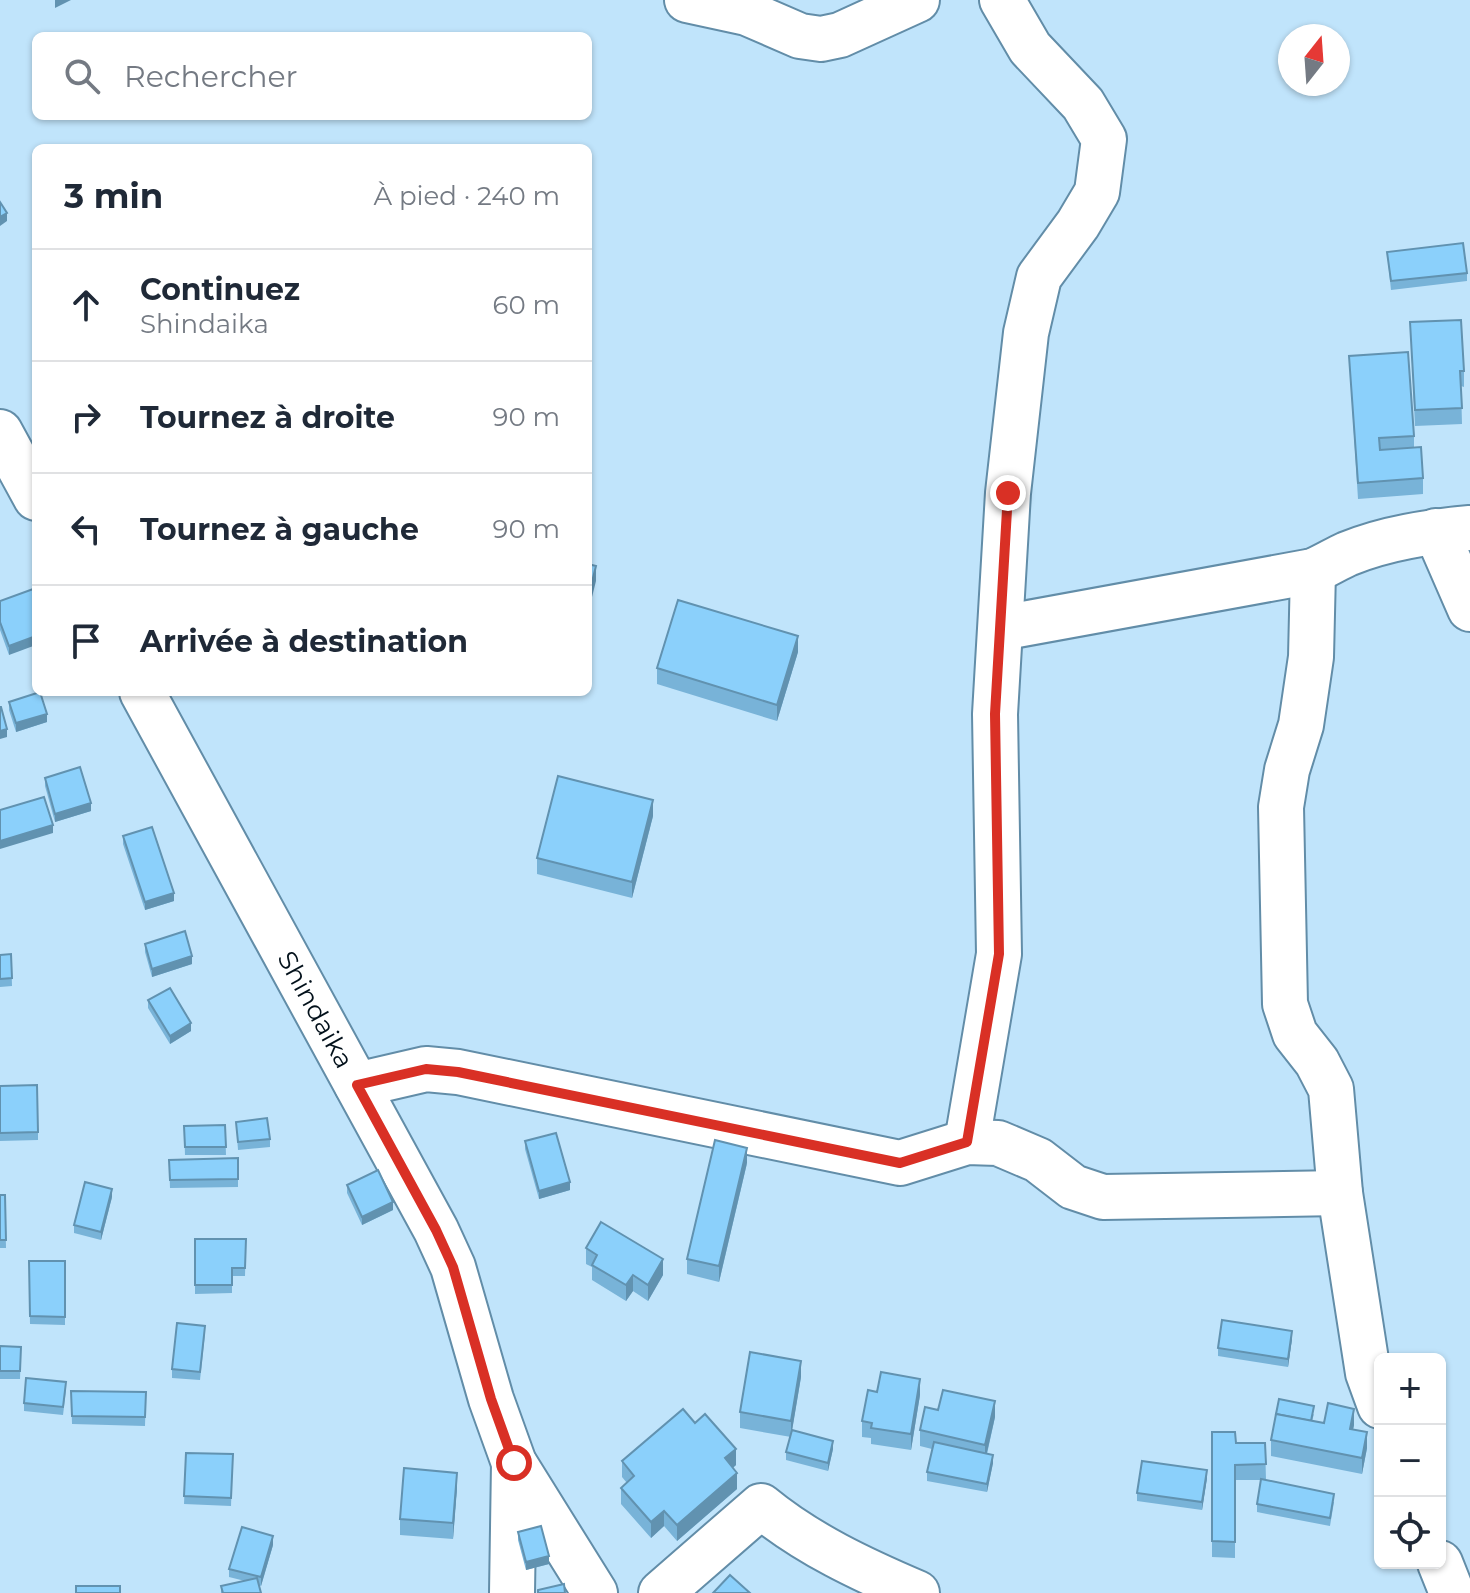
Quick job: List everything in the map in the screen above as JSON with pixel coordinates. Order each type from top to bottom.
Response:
[{"type":"street","points":[[687,0],[747,13],[800,36],[821,39],[840,35],[917,0]]},
{"type":"street","points":[[967,1142],[999,954],[995,714],[1008,493],[1026,333],[1039,277],[1097,192],[1104,139],[1083,104],[1030,48],[1002,0]]},
{"type":"street","points":[[0,432],[32,491]]},
{"type":"street","points":[[1001,628],[1313,571],[1347,554],[1387,541],[1453,529],[1470,609]]},
{"type":"street","points":[[1313,571],[1311,657],[1301,725],[1287,770],[1281,807],[1285,1004],[1295,1034],[1317,1062],[1331,1089],[1340,1193],[1368,1373],[1374,1390]]},
{"type":"street","name":"Shindaika","points":[[144,696],[436,1230],[453,1267],[491,1399],[514,1463],[595,1593]]},
{"type":"street","points":[[357,1085],[426,1069],[458,1072],[900,1163],[967,1142],[998,1143],[1038,1160],[1073,1187],[1103,1197],[1340,1193]]},
{"type":"street","points":[[512,1593],[514,1463]]},
{"type":"street","points":[[661,1593],[761,1506],[780,1522],[844,1560],[917,1593]]},
{"type":"street","points":[[1442,1569],[1452,1593]]},
{"type":"building","points":[[0,202],[7,213],[0,217]]},
{"type":"building","points":[[1463,243],[1467,273],[1391,281],[1387,252]]},
{"type":"building","points":[[1461,320],[1464,371],[1460,371],[1462,408],[1415,410],[1410,322]]},
{"type":"building","points":[[1408,352],[1414,436],[1379,438],[1380,450],[1421,447],[1423,478],[1358,483],[1349,356]]},
{"type":"building","points":[[32,589],[32,637],[9,646],[0,622],[0,601]]},
{"type":"building","points":[[678,600],[798,636],[777,705],[657,668]]},
{"type":"building","points":[[32,695],[41,696],[47,714],[16,723],[9,702]]},
{"type":"building","points":[[0,707],[7,729],[0,731]]},
{"type":"building","points":[[80,767],[91,803],[55,814],[45,778]]},
{"type":"building","points":[[558,776],[653,800],[632,882],[537,858]]},
{"type":"building","points":[[44,797],[53,825],[0,841],[0,810]]},
{"type":"building","points":[[152,827],[174,893],[145,902],[123,836]]},
{"type":"building","points":[[185,931],[192,956],[152,969],[145,944]]},
{"type":"building","points":[[11,954],[12,978],[0,979],[0,955]]},
{"type":"building","points":[[170,988],[191,1023],[170,1036],[148,1000]]},
{"type":"building","points":[[37,1085],[38,1132],[0,1133],[0,1086]]},
{"type":"building","points":[[267,1118],[270,1139],[238,1142],[236,1122]]},
{"type":"building","points":[[225,1125],[226,1147],[185,1147],[184,1126]]},
{"type":"building","points":[[556,1133],[570,1182],[539,1191],[525,1141]]},
{"type":"building","points":[[715,1140],[747,1148],[719,1266],[687,1259]]},
{"type":"building","points":[[238,1158],[238,1179],[170,1180],[169,1160]]},
{"type":"building","points":[[378,1170],[393,1202],[362,1217],[347,1185]]},
{"type":"building","points":[[85,1182],[112,1189],[101,1232],[74,1225]]},
{"type":"building","points":[[0,1195],[5,1195],[6,1240],[0,1240]]},
{"type":"building","points":[[601,1222],[663,1259],[648,1285],[633,1275],[626,1285],[592,1265],[597,1255],[586,1248]]},
{"type":"building","points":[[195,1239],[246,1239],[245,1268],[232,1268],[232,1285],[195,1285]]},
{"type":"building","points":[[29,1261],[65,1261],[65,1317],[30,1316]]},
{"type":"building","points":[[1222,1320],[1292,1331],[1288,1359],[1218,1348]]},
{"type":"building","points":[[177,1323],[205,1326],[200,1372],[172,1369]]},
{"type":"building","points":[[0,1346],[21,1347],[20,1371],[0,1371]]},
{"type":"building","points":[[750,1352],[801,1361],[791,1421],[740,1412]]},
{"type":"building","points":[[881,1372],[920,1379],[911,1434],[871,1428],[872,1423],[862,1421],[868,1390],[877,1392]]},
{"type":"building","points":[[26,1378],[66,1382],[63,1407],[24,1403]]},
{"type":"building","points":[[943,1390],[995,1401],[985,1445],[920,1430],[925,1407],[938,1410]]},
{"type":"building","points":[[71,1391],[146,1392],[145,1417],[72,1416]]},
{"type":"building","points":[[1279,1399],[1314,1406],[1311,1421],[1276,1414]]},
{"type":"building","points":[[1328,1403],[1354,1409],[1350,1429],[1367,1432],[1362,1458],[1271,1440],[1276,1414],[1324,1423]]},
{"type":"building","points":[[683,1409],[695,1423],[705,1414],[736,1449],[725,1458],[737,1473],[677,1525],[664,1511],[651,1522],[621,1488],[634,1476],[622,1461]]},
{"type":"building","points":[[792,1430],[833,1441],[828,1463],[786,1452]]},
{"type":"building","points":[[1212,1432],[1235,1432],[1236,1443],[1265,1443],[1266,1464],[1235,1465],[1235,1542],[1212,1541]]},
{"type":"building","points":[[934,1442],[993,1455],[987,1484],[927,1472]]},
{"type":"building","points":[[186,1453],[233,1454],[231,1498],[184,1496]]},
{"type":"building","points":[[1142,1461],[1207,1470],[1202,1502],[1137,1493]]},
{"type":"building","points":[[404,1468],[457,1473],[453,1523],[400,1519]]},
{"type":"building","points":[[1261,1479],[1334,1494],[1330,1518],[1257,1504]]},
{"type":"building","points":[[541,1526],[549,1556],[526,1562],[518,1532]]},
{"type":"building","points":[[242,1527],[273,1536],[261,1577],[229,1569]]},
{"type":"building","points":[[730,1575],[750,1593],[713,1593]]},
{"type":"building","points":[[257,1578],[261,1593],[223,1593],[221,1586]]},
{"type":"building","points":[[564,1584],[565,1593],[538,1593],[538,1590]]},
{"type":"building","points":[[76,1586],[120,1586],[120,1593],[76,1593]]},
{"type":"route","points":[[514,1463],[491,1399],[453,1267],[357,1085],[426,1069],[458,1072],[900,1163],[967,1142],[999,954],[995,714],[1008,493]]}]
